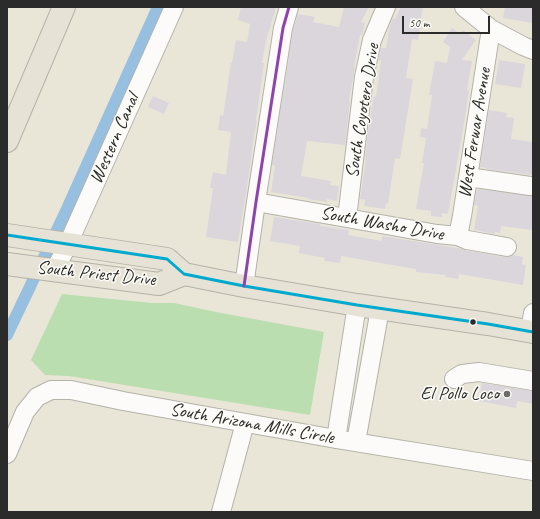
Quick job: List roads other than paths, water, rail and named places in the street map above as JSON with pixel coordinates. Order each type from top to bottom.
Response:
[{"type":"main road","points":[[7,141],[64,7]]},
{"type":"main road","name":"South Priest Drive","points":[[7,235],[167,259],[184,274],[357,306],[488,324],[532,326]]},
{"type":"main road","name":"South Priest Drive","points":[[17,265],[159,284],[184,274]]},
{"type":"street","name":"Western Canal","points":[[52,270],[174,7]]},
{"type":"street","points":[[244,286],[283,28],[289,7]]},
{"type":"street","name":"South Coyotero Drive","points":[[347,218],[364,77],[372,40],[386,7]]},
{"type":"street","points":[[464,7],[491,29],[533,50]]},
{"type":"street","name":"West Ferwar Avenue","points":[[458,236],[491,29]]},
{"type":"street","points":[[468,177],[530,186]]},
{"type":"street","name":"South Washo Drive","points":[[256,202],[437,234],[458,236],[473,241],[507,247]]},
{"type":"street","points":[[336,439],[357,306]]},
{"type":"street","points":[[356,442],[380,309]]},
{"type":"street","points":[[454,379],[462,374],[479,372],[533,381]]},
{"type":"street","name":"South Arizona Mills Circle","points":[[7,454],[25,412],[37,397],[51,390],[71,390],[123,401],[336,439],[533,471]]},
{"type":"street","points":[[221,512],[246,423]]},
{"type":"waterway","points":[[7,335],[66,211],[158,7]]},
{"type":"place","name":"El Pollo Loco","points":[[507,394]]}]
